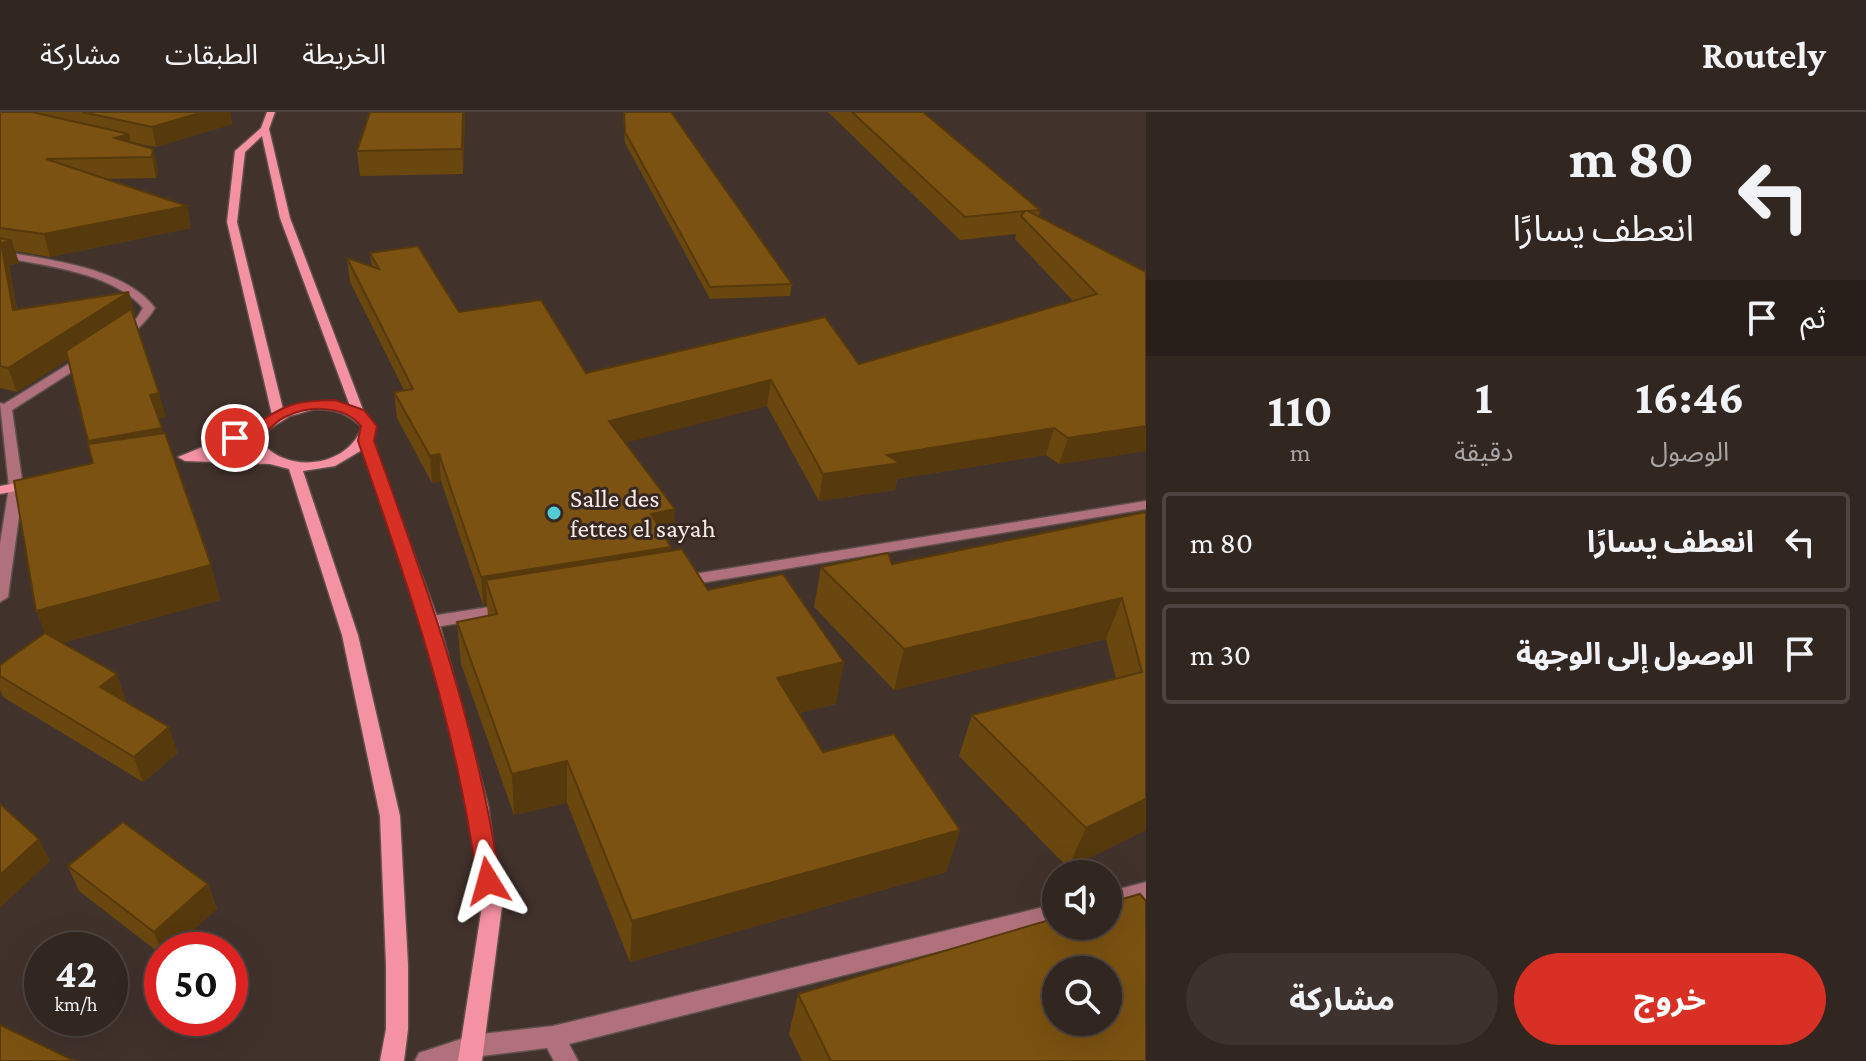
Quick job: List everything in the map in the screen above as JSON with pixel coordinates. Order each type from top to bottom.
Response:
[{"type":"main road","points":[[271,112],[265,129],[240,151],[232,222],[278,414]]},
{"type":"main road","points":[[265,129],[285,218],[359,413],[369,426],[366,441],[431,622],[478,805],[492,906],[472,1053]]},
{"type":"main road","points":[[359,413],[335,405],[305,405],[278,414],[259,429],[178,458],[270,460],[295,467],[338,460],[351,455],[366,441]]},
{"type":"main road","points":[[259,429],[257,446],[270,460]]},
{"type":"main road","points":[[295,467],[350,635],[390,816],[397,965],[397,1029],[392,1061]]},
{"type":"main road","points":[[0,490],[47,481]]},
{"type":"street","points":[[0,254],[65,267],[132,288],[144,297],[149,308],[141,320],[107,343]]},
{"type":"street","points":[[0,597],[16,487],[3,408],[95,351]]},
{"type":"street","points":[[664,584],[1146,505]]},
{"type":"street","points":[[431,622],[524,607]]},
{"type":"street","points":[[1122,897],[1146,891]]},
{"type":"street","points":[[427,1061],[553,1037],[1042,916]]},
{"type":"street","points":[[553,1037],[566,1061]]},
{"type":"building","points":[[0,112],[32,112],[129,134],[115,138],[153,149],[152,157],[46,159],[187,206],[44,234],[0,228]]},
{"type":"building","points":[[82,112],[203,112],[152,127]]},
{"type":"building","points":[[370,112],[463,112],[462,149],[357,151]]},
{"type":"building","points":[[624,112],[671,112],[792,284],[710,287],[625,132]]},
{"type":"building","points":[[852,112],[923,112],[1040,210],[1028,211],[1146,272],[1146,426],[1068,438],[1054,428],[887,455],[900,463],[823,474],[771,380],[609,421],[675,509],[651,514],[671,547],[481,577],[439,454],[430,456],[394,392],[413,389],[347,258],[379,269],[370,253],[418,246],[459,312],[541,300],[586,373],[825,317],[859,364],[1097,294],[1021,216],[1025,211],[965,217]]},
{"type":"building","points":[[0,238],[12,241],[1,243],[13,310],[129,292],[8,368],[0,366]]},
{"type":"building","points":[[131,309],[159,393],[150,395],[162,428],[88,441],[66,351]]},
{"type":"building","points":[[165,433],[211,565],[36,611],[14,481],[93,463],[88,444]]},
{"type":"building","points":[[1146,512],[1146,799],[1086,828],[972,715],[1142,672],[1122,598],[904,649],[821,567],[888,553],[892,564]]},
{"type":"building","points":[[682,549],[708,590],[783,574],[844,662],[777,678],[823,752],[894,734],[960,830],[632,921],[567,761],[512,774],[457,622],[497,614],[486,580]]},
{"type":"building","points":[[45,633],[117,674],[100,687],[169,727],[134,757],[0,676],[0,665]]},
{"type":"building","points":[[0,804],[39,839],[0,875]]},
{"type":"building","points":[[123,822],[208,884],[154,932],[68,866]]},
{"type":"building","points":[[1140,894],[1146,901],[1146,1061],[831,1061],[798,994],[1042,922],[1042,940],[1122,940],[1122,899]]},
{"type":"building","points":[[0,1025],[75,1061],[0,1061]]},
{"type":"place","name":"Salle des fettes el sayah","points":[[554,513]]},
{"type":"route","points":[[235,438],[259,429],[278,414],[305,405],[335,405],[359,413],[369,426],[366,441],[431,622],[478,805],[488,881]]}]
